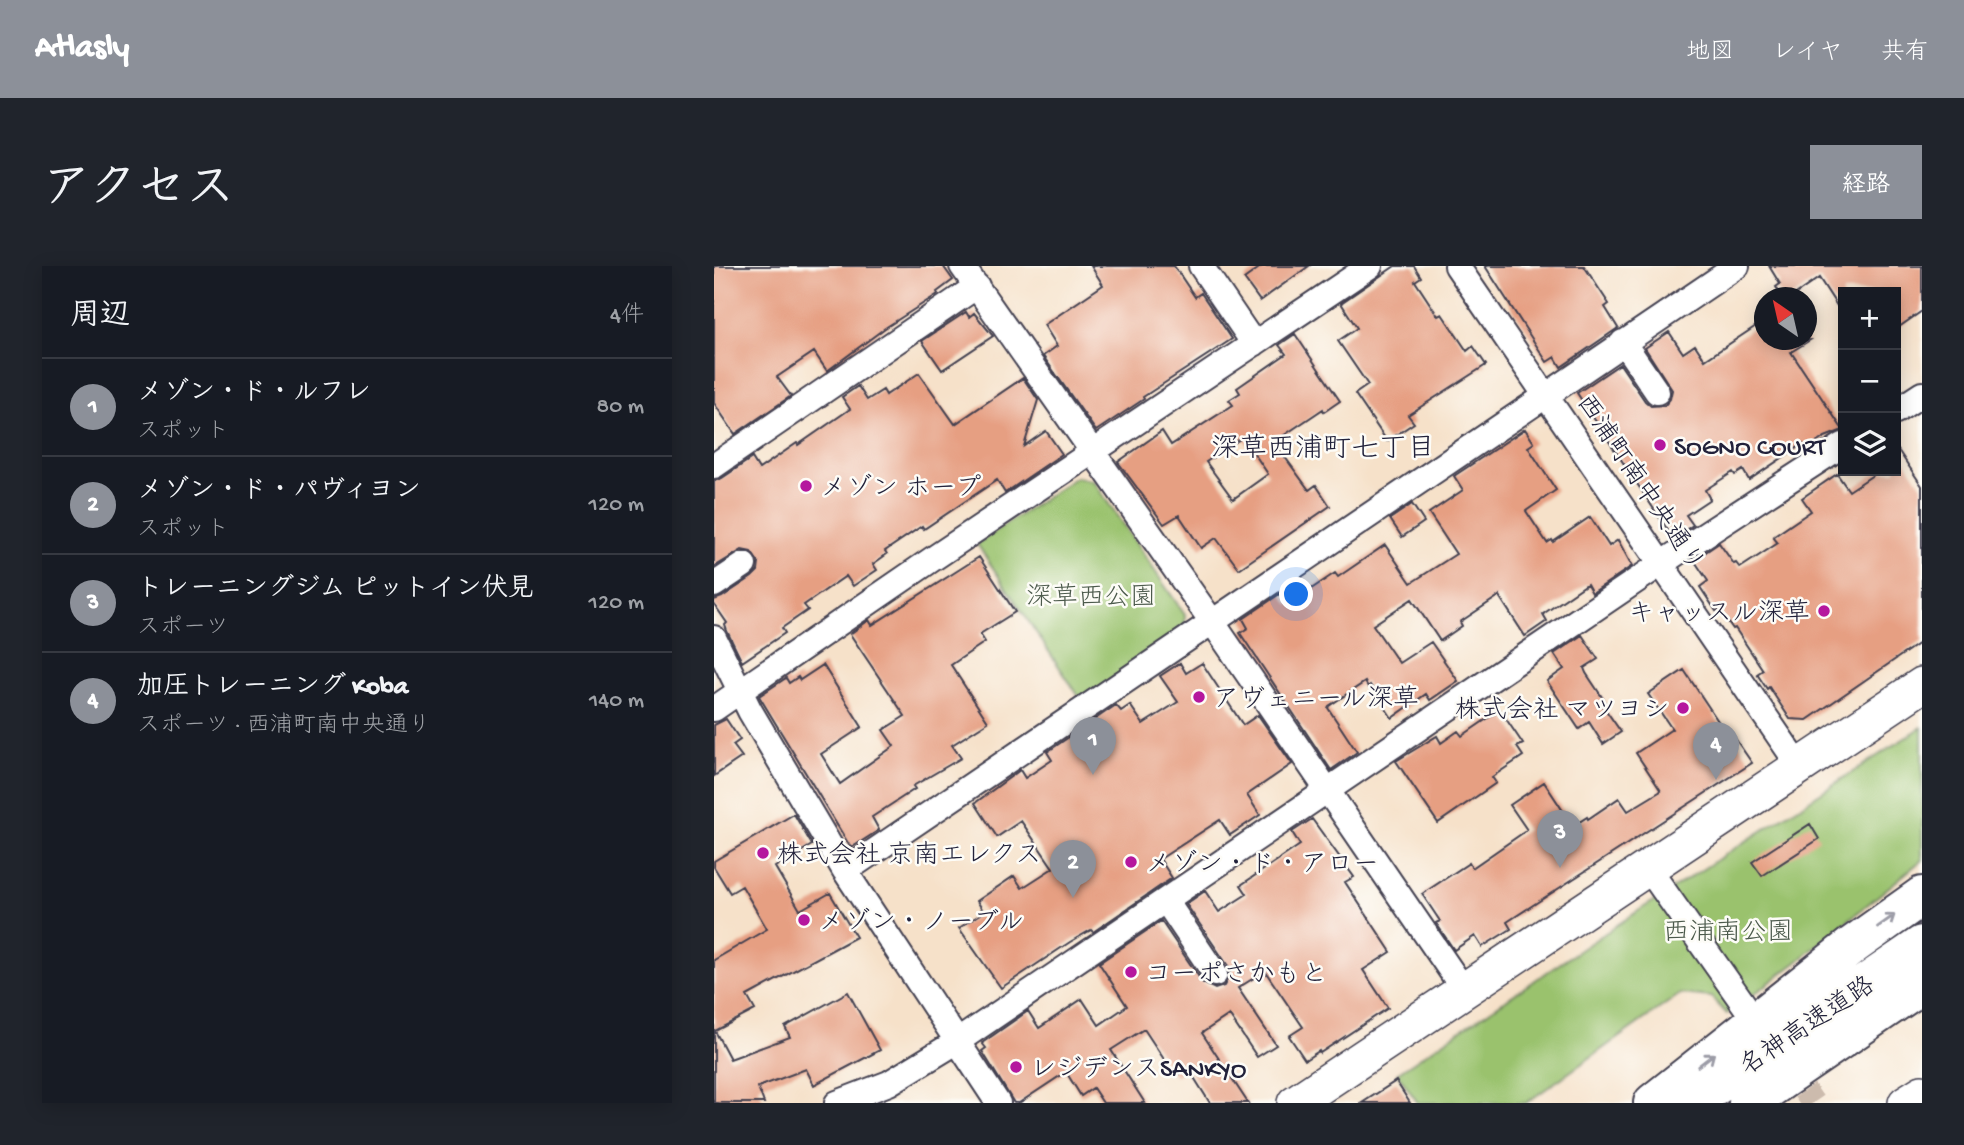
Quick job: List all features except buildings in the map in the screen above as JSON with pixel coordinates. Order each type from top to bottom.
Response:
[{"type":"highway","points":[[1653,1103],[1853,945],[1922,896]]},
{"type":"highway","name":"名神高速道路","points":[[1690,1103],[1922,945]]},
{"type":"highway","name":"名神高速道路","points":[[1748,1103],[1922,984]]},
{"type":"highway","points":[[1776,1103],[1922,1015]]},
{"type":"street","points":[[962,266],[1213,622],[1464,990]]},
{"type":"street","points":[[1201,266],[1254,344]]},
{"type":"street","points":[[714,709],[1370,266]]},
{"type":"street","name":"西浦町南中央通り","points":[[1457,266],[1800,767]]},
{"type":"street","points":[[845,871],[1737,266]]},
{"type":"street","points":[[714,466],[977,286]]},
{"type":"street","points":[[1623,342],[1657,392]]},
{"type":"street","points":[[1901,408],[1922,394]]},
{"type":"street","points":[[837,1103],[889,1083],[958,1041],[1661,564],[1838,448]]},
{"type":"street","points":[[714,585],[744,565]]},
{"type":"street","points":[[714,638],[740,692],[845,871],[998,1103]]},
{"type":"street","points":[[1295,1103],[1922,685]]},
{"type":"street","points":[[1648,868],[1745,1006]]},
{"type":"street","points":[[1166,901],[1215,974]]},
{"type":"street","points":[[1906,1103],[1922,1093]]},
{"type":"green space","name":"深草西公園","points":[[1076,477],[1093,481],[1185,615],[1184,633],[1082,701],[977,544]]},
{"type":"green space","name":"西浦南公園","points":[[1922,727],[1922,860],[1796,963],[1727,1014],[1711,997],[1680,994],[1526,1103],[1418,1103],[1397,1073],[1632,915]]},
{"type":"tunnel","points":[[1784,1061],[1813,1103]]},
{"type":"place","name":"SOGNO COURT","points":[[1660,445]]},
{"type":"place","name":"メゾン ホープ","points":[[806,486]]},
{"type":"place","name":"キャッスル深草","points":[[1824,611]]},
{"type":"place","name":"アヴェニール深草","points":[[1199,697]]},
{"type":"place","name":"株式会社 マツヨシ","points":[[1683,708]]},
{"type":"place","name":"メゾン・ド・ルフレ","points":[[1093,775]]},
{"type":"place","name":"加圧トレーニング Koba","points":[[1716,780]]},
{"type":"place","name":"株式会社 京南エレクス","points":[[763,853]]},
{"type":"place","name":"メゾン・ド・アロー","points":[[1131,862]]},
{"type":"place","name":"トレーニングジム ピットイン伏見","points":[[1560,868]]},
{"type":"place","name":"メゾン・ド・パヴィヨン","points":[[1073,898]]},
{"type":"place","name":"メゾン・ノーブル","points":[[804,920]]},
{"type":"place","name":"コーポさかもと","points":[[1131,972]]},
{"type":"place","name":"レジデンスSANKYO","points":[[1016,1067]]},
{"type":"district","name":"深草西浦町七丁目","points":[[1323,446]]}]
